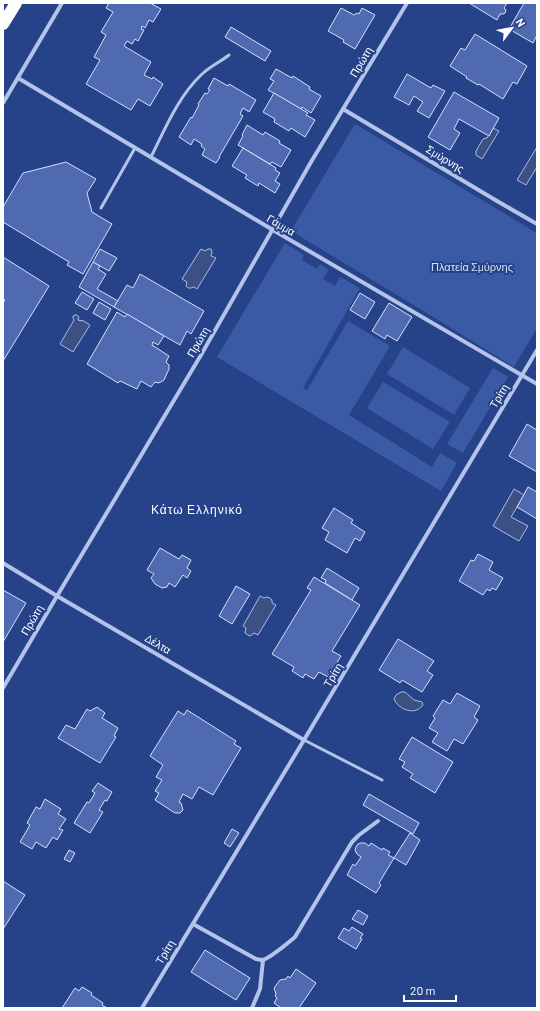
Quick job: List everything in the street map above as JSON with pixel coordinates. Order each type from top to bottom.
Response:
[{"type":"highway","points":[[3,24],[16,3]]},
{"type":"street","points":[[3,103],[62,3]]},
{"type":"street","name":"Πρώτη","points":[[3,688],[202,355],[311,162],[407,3]]},
{"type":"street","name":"Γάμμα","points":[[18,78],[273,230],[537,384]]},
{"type":"street","name":"Σμύρνης","points":[[343,109],[484,194],[537,224]]},
{"type":"street","name":"Τρίτη","points":[[142,1008],[537,350]]},
{"type":"street","name":"Δέλτα","points":[[3,563],[304,740]]},
{"type":"street","points":[[193,924],[256,959],[263,960],[286,946],[295,937],[352,842],[359,835],[378,822]]},
{"type":"street","points":[[252,1008],[260,989],[263,960]]},
{"type":"lane","points":[[151,157],[178,104],[189,88],[202,74],[229,55]]},
{"type":"lane","points":[[101,208],[135,148]]},
{"type":"lane","points":[[304,740],[382,780]]},
{"type":"green space","name":"Πλατεία Σμύρνης","points":[[355,124],[537,233],[537,328],[514,367],[291,231]]},
{"type":"green space","points":[[285,243],[304,255],[302,260],[317,269],[320,264],[329,270],[323,279],[335,286],[340,277],[360,288],[303,388],[307,390],[348,321],[390,346],[349,415],[432,467],[440,453],[457,463],[441,491],[217,357]]},
{"type":"green space","points":[[403,347],[470,388],[454,415],[387,374]]},
{"type":"green space","points":[[493,368],[508,377],[463,453],[447,444]]},
{"type":"green space","points":[[383,382],[450,422],[433,449],[367,408]]},
{"type":"shaded area","points":[[493,128],[499,131],[482,159],[476,155],[476,151],[483,139],[487,138]]},
{"type":"shaded area","points":[[537,147],[537,167],[526,185],[517,180]]},
{"type":"shaded area","points":[[201,249],[205,251],[211,249],[211,256],[216,258],[197,289],[194,287],[188,288],[186,286],[187,282],[182,279]]},
{"type":"shaded area","points":[[75,315],[79,317],[78,320],[82,320],[90,325],[73,352],[60,344],[74,320],[73,316]]},
{"type":"shaded area","points":[[514,489],[524,495],[511,517],[528,526],[519,541],[493,526]]},
{"type":"shaded area","points":[[260,596],[270,598],[272,603],[276,605],[258,635],[254,633],[250,636],[245,633],[246,628],[243,626]]},
{"type":"shaded area","points":[[401,692],[405,692],[414,700],[422,702],[423,705],[412,711],[403,709],[394,699],[396,695]]},
{"type":"building","points":[[109,3],[150,3],[161,9],[153,22],[149,20],[145,28],[142,26],[141,29],[144,30],[138,41],[135,39],[132,44],[127,41],[124,46],[151,62],[144,75],[152,79],[153,77],[163,84],[150,106],[138,99],[131,110],[86,84],[100,60],[94,57],[106,35],[101,32],[113,12],[106,8]]},
{"type":"building","points":[[469,3],[507,3],[504,8],[506,10],[505,13],[500,14],[497,20]]},
{"type":"building","points":[[524,3],[537,3],[537,35],[533,43],[509,29]]},
{"type":"building","points":[[341,8],[354,15],[357,13],[359,14],[362,8],[375,15],[355,49],[343,42],[344,40],[328,31]]},
{"type":"building","points":[[231,27],[271,51],[265,61],[225,37]]},
{"type":"building","points":[[475,34],[527,66],[517,84],[513,82],[503,99],[466,78],[467,77],[450,66],[461,48],[465,50]]},
{"type":"building","points":[[276,69],[292,78],[293,76],[310,87],[309,89],[321,96],[311,113],[268,90],[274,81],[270,79]]},
{"type":"building","points":[[407,74],[431,88],[433,85],[445,91],[429,118],[417,111],[423,102],[414,96],[409,105],[394,97]]},
{"type":"building","points":[[214,78],[228,86],[229,84],[256,100],[249,112],[243,108],[240,114],[243,116],[216,163],[202,155],[205,149],[201,146],[202,144],[194,139],[191,145],[179,137],[191,117],[192,118],[205,93],[207,94],[210,90],[208,89]]},
{"type":"building","points":[[454,92],[499,118],[489,136],[459,119],[454,129],[460,133],[450,150],[428,137]]},
{"type":"building","points":[[274,93],[308,113],[306,115],[315,120],[305,137],[291,128],[289,131],[274,122],[275,119],[263,112]]},
{"type":"building","points":[[247,125],[263,135],[265,132],[291,150],[281,167],[272,162],[270,164],[238,145]]},
{"type":"building","points":[[243,148],[276,168],[275,170],[280,173],[275,181],[280,184],[275,193],[259,183],[258,186],[245,178],[247,175],[232,166]]},
{"type":"building","points":[[66,162],[96,179],[87,193],[92,212],[112,224],[83,274],[67,265],[69,262],[3,222],[3,207],[23,173]]},
{"type":"building","points":[[100,249],[117,258],[109,271],[93,262]]},
{"type":"building","points":[[3,257],[49,286],[3,361],[3,303],[5,300],[3,299]]},
{"type":"building","points":[[93,262],[100,266],[98,269],[106,274],[97,289],[118,301],[114,307],[79,287]]},
{"type":"building","points":[[140,274],[204,311],[191,334],[187,331],[180,345],[114,307],[127,285],[133,288]]},
{"type":"building","points":[[82,292],[94,299],[87,310],[75,303]]},
{"type":"building","points":[[360,293],[375,302],[365,319],[350,310]]},
{"type":"building","points":[[99,302],[111,309],[105,320],[93,313]]},
{"type":"building","points":[[389,303],[412,317],[397,341],[387,335],[385,339],[372,331]]},
{"type":"building","points":[[117,312],[125,317],[127,314],[164,336],[158,345],[153,342],[152,345],[169,356],[166,362],[169,365],[169,369],[164,380],[161,382],[155,382],[151,387],[141,381],[137,389],[120,381],[118,383],[87,364]]},
{"type":"building","points":[[527,424],[537,430],[537,472],[509,456]]},
{"type":"building","points":[[528,487],[537,492],[537,519],[517,507]]},
{"type":"building","points":[[334,508],[353,520],[351,523],[365,532],[360,541],[355,538],[347,553],[325,540],[329,532],[322,528]]},
{"type":"building","points":[[160,548],[179,559],[182,555],[191,560],[187,568],[191,571],[187,578],[183,575],[175,587],[169,583],[167,587],[162,588],[155,584],[151,578],[154,574],[147,570]]},
{"type":"building","points":[[478,554],[493,562],[489,570],[503,578],[496,590],[492,588],[490,591],[487,589],[483,595],[459,581],[471,560],[474,561]]},
{"type":"building","points":[[327,568],[359,588],[352,600],[325,583],[326,580],[321,578]]},
{"type":"building","points":[[314,577],[360,605],[332,651],[341,656],[328,677],[319,672],[314,679],[305,674],[303,678],[292,671],[294,667],[272,654],[311,590],[307,588]]},
{"type":"building","points":[[236,586],[250,594],[232,624],[219,616]]},
{"type":"building","points":[[3,590],[26,603],[3,642]]},
{"type":"building","points":[[398,639],[434,661],[427,671],[433,675],[422,692],[402,680],[400,683],[379,670]]},
{"type":"building","points":[[457,693],[480,706],[474,717],[478,720],[463,744],[454,739],[447,751],[432,742],[438,733],[429,728],[435,718],[433,716],[443,700],[450,704]]},
{"type":"building","points":[[97,707],[105,713],[102,718],[118,728],[114,736],[116,737],[100,763],[58,738],[66,725],[75,729],[87,709],[90,711]]},
{"type":"building","points":[[187,710],[236,741],[234,744],[241,748],[213,795],[199,787],[192,799],[183,794],[179,802],[181,803],[183,810],[180,813],[175,813],[155,800],[159,793],[155,791],[162,780],[156,777],[163,765],[150,756],[178,711],[184,715]]},
{"type":"building","points":[[412,737],[453,762],[435,793],[410,778],[413,774],[402,767],[405,762],[399,759]]},
{"type":"building","points":[[98,783],[112,792],[107,801],[105,800],[99,810],[103,812],[90,833],[74,823],[87,802],[89,803],[95,793],[92,791]]},
{"type":"building","points":[[369,794],[419,823],[413,834],[363,805]]},
{"type":"building","points":[[45,799],[61,809],[58,814],[66,819],[59,829],[63,830],[57,840],[53,837],[46,848],[36,842],[32,849],[20,842],[30,825],[27,823],[36,807],[40,809]]},
{"type":"building","points":[[232,829],[239,833],[230,847],[224,843]]},
{"type":"building","points":[[410,833],[420,840],[406,865],[394,858]]},
{"type":"building","points":[[365,843],[369,846],[371,843],[382,850],[383,848],[390,852],[388,855],[394,858],[379,883],[381,885],[376,893],[347,875],[353,864],[355,866],[361,857],[355,850],[358,844]]},
{"type":"building","points":[[69,850],[75,853],[70,862],[64,859]]},
{"type":"building","points":[[3,881],[25,895],[3,929]]},
{"type":"building","points":[[358,910],[368,916],[363,925],[352,919]]},
{"type":"building","points":[[352,927],[363,934],[360,938],[362,939],[356,949],[338,938],[344,928],[349,931]]},
{"type":"building","points":[[205,950],[250,978],[236,1000],[191,972]]},
{"type":"building","points":[[296,969],[316,983],[299,1008],[281,1008],[274,1003],[277,998],[275,996],[276,994],[274,988],[280,980],[286,979],[288,976],[290,978]]},
{"type":"building","points":[[82,987],[92,993],[91,995],[103,1003],[102,1005],[107,1008],[62,1008],[75,988],[79,991]]},
{"type":"district","name":"Κάτω Ελληνικό","points":[[197,510]]}]
